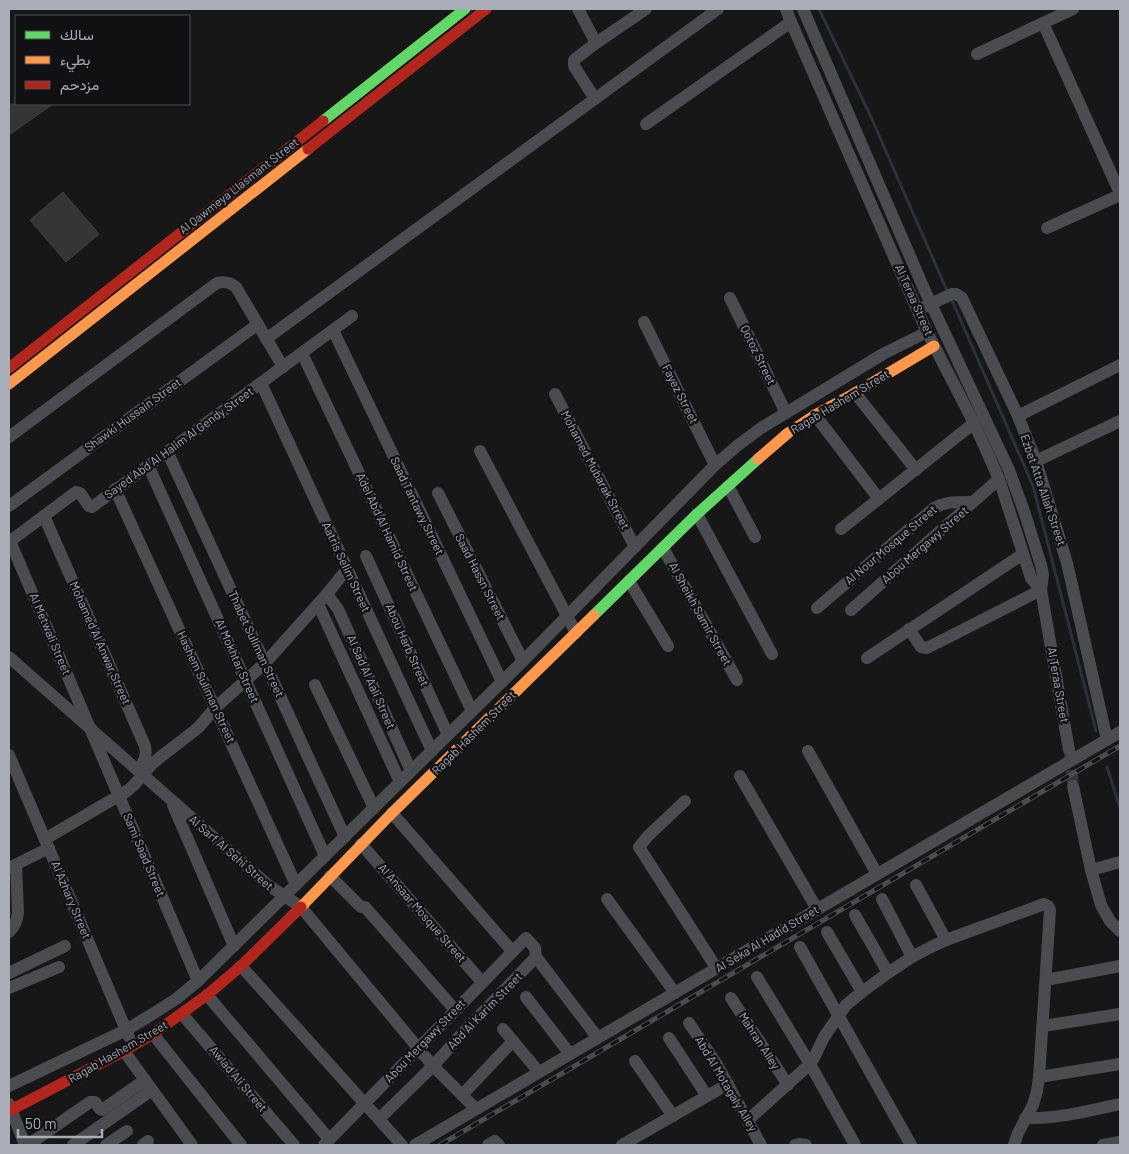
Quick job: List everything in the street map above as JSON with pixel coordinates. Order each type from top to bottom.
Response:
[{"type":"street","name":"Al Qawmeya Llasmant Street","points":[[9,384],[486,9]]},
{"type":"street","points":[[578,9],[596,43]]},
{"type":"street","points":[[595,99],[573,62],[574,60],[646,9]]},
{"type":"street","points":[[266,339],[718,9]]},
{"type":"street","name":"Al Teraa Street","points":[[786,9],[927,332],[974,423],[999,479],[1031,578],[1041,590]]},
{"type":"street","name":"Al Teraa Street","points":[[803,9],[926,290],[935,302],[1009,470],[1024,511],[1043,575],[1041,590],[1069,750]]},
{"type":"street","points":[[977,54],[1073,9]]},
{"type":"street","name":"Al Qawmeya Llasmant Street","points":[[9,368],[462,11]]},
{"type":"street","points":[[462,11],[468,23]]},
{"type":"street","points":[[646,124],[791,22]]},
{"type":"street","points":[[1043,23],[1120,194],[1046,228]]},
{"type":"street","points":[[270,162],[278,172]]},
{"type":"street","points":[[9,437],[217,283],[228,282],[236,287],[282,367]]},
{"type":"street","name":"Ezbet Atta Allah Street","points":[[918,310],[952,294],[959,295],[962,298],[1018,416],[1036,461],[1067,563],[1107,740]]},
{"type":"street","name":"Qotoz Street","points":[[730,298],[790,410],[802,424]]},
{"type":"street","name":"Sayed Abd Al Halim Al Gendy Street","points":[[10,541],[76,492],[80,493],[91,507],[352,316]]},
{"type":"street","name":"Fayez Street","points":[[644,322],[716,466]]},
{"type":"street","name":"Shawki Hussain Street","points":[[9,506],[258,324]]},
{"type":"street","name":"Saad Tantawy Street","points":[[333,330],[502,682]]},
{"type":"street","name":"Ragab Hashem Street","points":[[9,1086],[126,1030],[168,1004],[198,981],[502,682],[737,446],[761,428],[883,354],[927,332]]},
{"type":"street","name":"Ragab Hashem Street","points":[[10,1109],[153,1034],[207,995],[242,966],[392,813],[697,514],[728,486],[776,444],[815,415],[934,346]]},
{"type":"street","name":"Adel Abd Al Hamid Street","points":[[302,353],[472,711]]},
{"type":"street","points":[[1018,416],[1120,365]]},
{"type":"street","name":"Aatris Selim Street","points":[[261,383],[432,751]]},
{"type":"street","points":[[855,393],[916,470]]},
{"type":"street","name":"Mohamed Mubarak Street","points":[[555,394],[635,547]]},
{"type":"street","points":[[815,415],[879,499]]},
{"type":"street","points":[[1036,461],[1120,421]]},
{"type":"street","points":[[841,529],[974,423]]},
{"type":"street","name":"Thabet Suliman Street","points":[[167,451],[345,836]]},
{"type":"street","points":[[480,451],[576,633]]},
{"type":"street","name":"Al Mokhtar Street","points":[[148,465],[326,856]]},
{"type":"street","name":"Abou Mergawy Street","points":[[851,610],[999,479]]},
{"type":"street","points":[[728,486],[755,537]]},
{"type":"street","name":"Hashem Suliman Street","points":[[116,489],[296,885]]},
{"type":"street","name":"Saad Hassn Street","points":[[438,493],[523,661]]},
{"type":"street","name":"Al Nour Mosque Street","points":[[817,608],[934,508],[947,502],[973,502]]},
{"type":"street","points":[[697,514],[772,654]]},
{"type":"street","name":"Mohamed Al Anwar Street","points":[[44,516],[145,746],[146,758],[140,773]]},
{"type":"street","name":"Al Metwali Street","points":[[10,541],[90,728]]},
{"type":"street","name":"Al Sheikh Samir Street","points":[[663,548],[737,680]]},
{"type":"street","points":[[867,658],[1023,554]]},
{"type":"street","name":"Abou Harb Street","points":[[366,556],[448,735]]},
{"type":"street","points":[[9,932],[17,920],[18,912],[12,867],[134,785],[140,773],[198,728],[215,708],[265,663],[347,569]]},
{"type":"street","points":[[629,581],[668,646]]},
{"type":"street","points":[[909,629],[922,647],[927,648],[1041,590]]},
{"type":"street","name":"Al Sad Al Aali Street","points":[[327,594],[338,610],[411,771]]},
{"type":"street","points":[[318,604],[400,782]]},
{"type":"street","name":"Al Sarf Al Sehi Street","points":[[9,657],[268,885],[301,907],[433,1066],[476,1109]]},
{"type":"street","points":[[315,685],[374,808]]},
{"type":"street","name":"Sami Saad Street","points":[[90,728],[198,981]]},
{"type":"street","name":"Al Seka Al Hadid Street","points":[[415,1145],[1120,732]]},
{"type":"street","points":[[808,751],[878,874]]},
{"type":"street","name":"Al Azhary Street","points":[[9,755],[126,1030],[128,1048],[148,1085],[192,1145]]},
{"type":"street","points":[[740,776],[817,909]]},
{"type":"street","points":[[1073,786],[1100,905],[1110,921],[1120,931]]},
{"type":"street","points":[[171,800],[234,946]]},
{"type":"street","points":[[685,801],[639,847],[717,969]]},
{"type":"street","points":[[392,813],[512,951]]},
{"type":"street","name":"Al Ansaar Mosque Street","points":[[361,844],[482,982]]},
{"type":"street","points":[[1091,870],[1120,862]]},
{"type":"street","points":[[330,876],[361,907],[365,907],[455,1010]]},
{"type":"street","points":[[916,885],[946,940]]},
{"type":"street","points":[[607,899],[675,993]]},
{"type":"street","points":[[882,899],[912,957]]},
{"type":"street","points":[[748,1120],[810,1064],[824,1036],[846,1005],[888,973],[912,957],[946,940],[1044,904],[1050,910],[1039,1077],[1035,1098],[1014,1145]]},
{"type":"street","points":[[855,915],[888,973]]},
{"type":"street","points":[[827,932],[862,992]]},
{"type":"street","name":"Abou Mergawy Street","points":[[327,1142],[526,938],[535,948],[536,957]]},
{"type":"street","points":[[9,973],[65,946]]},
{"type":"street","points":[[800,947],[911,1145]]},
{"type":"street","points":[[536,957],[598,1038]]},
{"type":"street","name":"Abd Al Karim Street","points":[[379,1119],[433,1066],[536,957]]},
{"type":"street","points":[[242,966],[402,1145]]},
{"type":"street","points":[[1046,980],[1120,966]]},
{"type":"street","points":[[9,988],[58,967]]},
{"type":"street","points":[[757,977],[810,1064],[855,1145]]},
{"type":"street","points":[[207,995],[327,1142]]},
{"type":"street","points":[[526,997],[570,1054]]},
{"type":"street","name":"Mahran Alley","points":[[731,998],[788,1085]]},
{"type":"street","name":"Awlad Ali Street","points":[[182,1014],[294,1145]]},
{"type":"street","points":[[1042,1026],[1120,1014]]},
{"type":"street","name":"Abd Al Motagaly Alley","points":[[689,1023],[728,1084],[762,1145]]},
{"type":"street","points":[[503,1029],[539,1072]]},
{"type":"street","points":[[153,1034],[241,1145]]},
{"type":"street","points":[[669,1038],[707,1096]]},
{"type":"street","points":[[462,1095],[513,1041]]},
{"type":"street","points":[[635,1060],[673,1116]]},
{"type":"street","points":[[1039,1077],[1120,1064]]},
{"type":"street","points":[[622,1145],[728,1084]]},
{"type":"street","points":[[10,1109],[27,1145],[90,1102],[95,1102],[102,1110],[148,1085]]},
{"type":"street","points":[[73,1145],[148,1085]]},
{"type":"street","points":[[1025,1118],[1042,1119],[1063,1116],[1120,1104]]},
{"type":"street","points":[[106,1145],[127,1131]]},
{"type":"street","points":[[1103,1145],[1120,1142]]},
{"type":"building","points":[[9,104],[52,105],[9,135]]},
{"type":"building","points":[[63,192],[99,234],[66,262],[30,220]]},
{"type":"waterway","points":[[819,9],[871,117],[948,293]]},
{"type":"waterway","points":[[951,298],[1033,486],[1096,731]]},
{"type":"waterway","points":[[1107,767],[1120,808]]},
{"type":"tunnel","points":[[1070,752],[1073,786]]},
{"type":"railway","points":[[440,1145],[1120,746]]},
{"type":"traffic: fast","points":[[323,121],[465,9]]},
{"type":"traffic: fast","points":[[594,615],[697,514],[758,459]]},
{"type":"traffic: slow","points":[[9,384],[308,149]]},
{"type":"traffic: slow","points":[[758,459],[788,433],[815,415],[934,346]]},
{"type":"traffic: slow","points":[[301,907],[392,813],[594,615]]},
{"type":"traffic: jam","points":[[308,149],[486,9]]},
{"type":"traffic: jam","points":[[9,368],[323,121]]},
{"type":"traffic: jam","points":[[9,1111],[153,1034],[207,995],[241,966],[301,907]]}]
